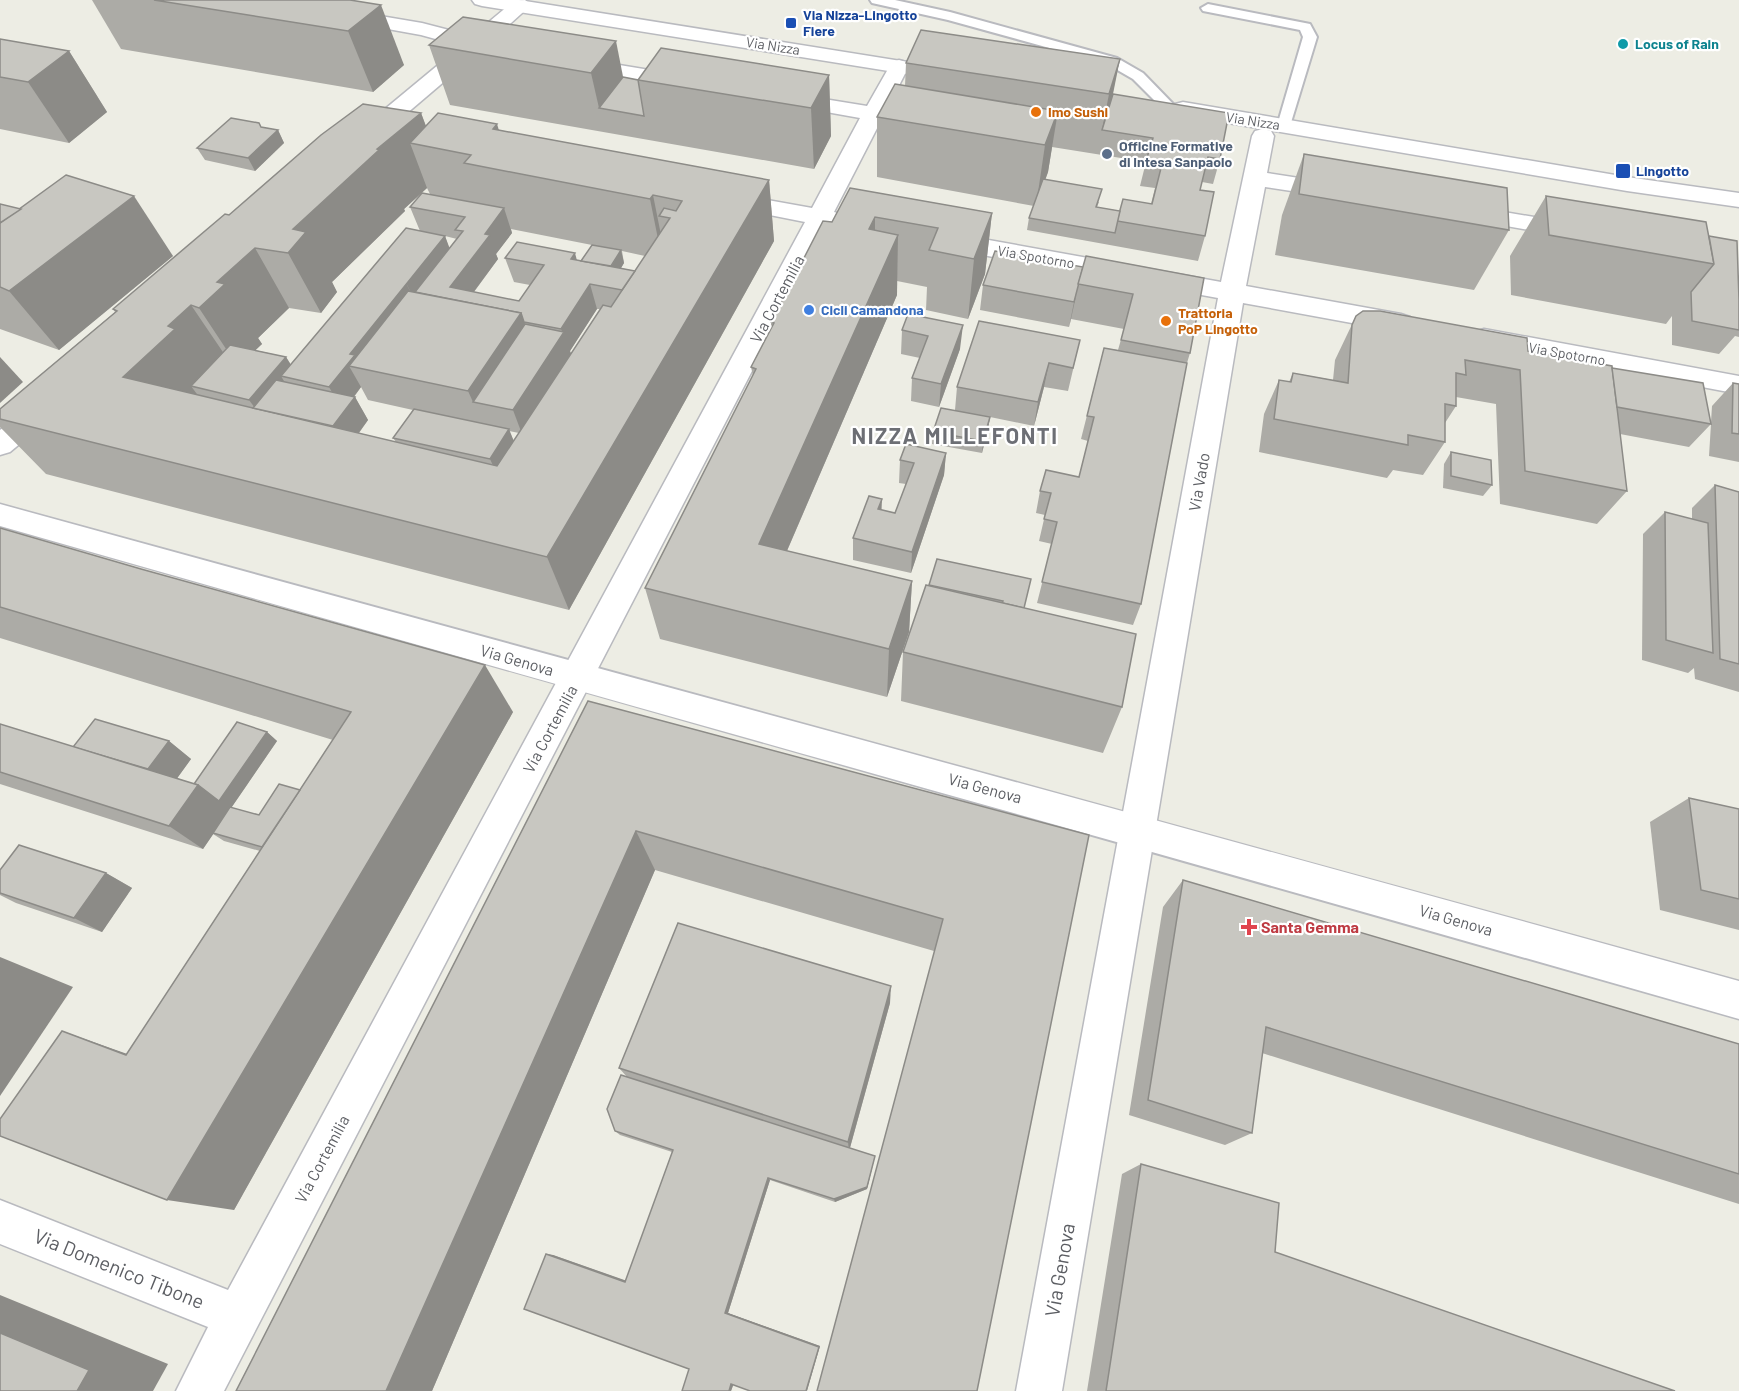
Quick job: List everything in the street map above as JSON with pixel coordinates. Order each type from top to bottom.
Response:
[{"type":"street","name":"Via Nizza","points":[[482,0],[525,2],[972,78]]},
{"type":"street","points":[[392,138],[359,142],[525,2]]},
{"type":"street","points":[[333,5],[507,52]]},
{"type":"street","points":[[554,60],[707,86]]},
{"type":"street","name":"Via Cortemilia","points":[[199,1391],[899,66]]},
{"type":"street","points":[[766,96],[873,114]]},
{"type":"street","name":"Via Nizza","points":[[1134,101],[1169,106],[1271,128],[1739,200]]},
{"type":"street","name":"Via Vado","points":[[1138,830],[1232,292],[1254,178],[1271,128]]},
{"type":"street","points":[[1254,178],[1357,195]]},
{"type":"street","points":[[709,197],[863,225]]},
{"type":"street","points":[[1438,208],[1600,235]]},
{"type":"street","name":"Via Spotorno","points":[[921,236],[1427,328]]},
{"type":"street","name":"Via Spotorno","points":[[1462,334],[1739,385]]},
{"type":"street","points":[[0,445],[61,394]]},
{"type":"street","name":"Via Genova","points":[[0,515],[577,677],[1138,830],[1739,1000]]},
{"type":"street","name":"Via Genova","points":[[1039,1391],[1138,830]]},
{"type":"street","name":"Via Domenico Tibone","points":[[0,1222],[238,1317]]},
{"type":"lane","points":[[877,0],[950,16],[1112,62],[1138,76],[1169,106]]},
{"type":"lane","points":[[1208,8],[1305,27],[1310,37],[1271,128]]},
{"type":"building","points":[[154,0],[350,0],[381,5],[348,31]]},
{"type":"building","points":[[463,17],[616,41],[591,73],[429,45]]},
{"type":"building","points":[[921,30],[1120,59],[1109,94],[906,63]]},
{"type":"building","points":[[0,39],[69,51],[28,82],[0,77]]},
{"type":"building","points":[[661,48],[829,75],[811,108],[638,80]]},
{"type":"building","points":[[623,77],[638,80],[644,116],[599,108]]},
{"type":"building","points":[[895,84],[1058,111],[1045,145],[877,117]]},
{"type":"building","points":[[1113,94],[1229,113],[1220,159],[1208,157],[1200,190],[1214,192],[1205,236],[1117,221],[1123,199],[1152,204],[1162,164],[1146,161],[1153,138],[1102,130]]},
{"type":"building","points":[[363,104],[421,113],[377,149],[379,150],[293,229],[306,232],[288,253],[255,248],[217,282],[225,284],[199,308],[191,305],[168,326],[175,329],[123,377],[497,466],[603,305],[611,307],[670,218],[659,216],[664,208],[676,211],[682,201],[653,195],[650,199],[464,163],[471,155],[410,143],[438,113],[497,124],[493,129],[769,180],[547,557],[0,419],[0,409],[117,311],[113,309],[225,214],[229,215],[321,135]]},
{"type":"building","points":[[231,118],[259,123],[261,127],[278,130],[248,158],[197,148]]},
{"type":"building","points":[[1304,154],[1507,188],[1509,230],[1299,194]]},
{"type":"building","points":[[66,175],[134,196],[9,291],[0,287],[0,223]]},
{"type":"building","points":[[1043,179],[1102,189],[1096,207],[1120,211],[1115,233],[1029,218]]},
{"type":"building","points":[[850,188],[992,213],[974,259],[929,250],[938,228],[875,217],[869,229],[898,235],[759,544],[912,581],[889,649],[645,588],[756,369],[751,367],[774,323],[771,322],[823,221],[832,222]]},
{"type":"building","points":[[422,193],[504,208],[485,234],[490,235],[450,287],[519,301],[544,265],[505,258],[517,242],[575,253],[571,259],[635,271],[622,290],[590,284],[561,329],[524,322],[521,313],[415,292],[463,231],[455,230],[465,217],[410,207]]},
{"type":"building","points":[[1546,196],[1706,222],[1714,264],[1549,235]]},
{"type":"building","points":[[0,204],[21,209],[0,223]]},
{"type":"building","points":[[406,228],[445,236],[350,354],[355,355],[329,387],[281,376]]},
{"type":"building","points":[[1709,236],[1737,241],[1739,330],[1692,321],[1691,292],[1714,264]]},
{"type":"building","points":[[592,245],[621,250],[611,266],[581,261]]},
{"type":"building","points":[[995,251],[1083,267],[1074,302],[983,285]]},
{"type":"building","points":[[1086,256],[1204,278],[1190,353],[1121,340],[1133,294],[1078,284]]},
{"type":"building","points":[[408,291],[521,313],[468,391],[349,366]]},
{"type":"building","points":[[1363,311],[1380,311],[1527,338],[1528,351],[1612,366],[1627,491],[1525,471],[1520,370],[1465,360],[1466,375],[1456,373],[1456,406],[1445,404],[1445,442],[1408,435],[1408,445],[1274,419],[1279,380],[1291,382],[1293,373],[1348,383],[1352,325],[1356,316]]},
{"type":"building","points":[[908,314],[963,325],[941,384],[912,378],[928,336],[902,330]]},
{"type":"building","points":[[979,321],[1080,340],[1073,368],[1049,363],[1038,402],[957,387]]},
{"type":"building","points":[[525,324],[564,332],[513,410],[473,402]]},
{"type":"building","points":[[230,345],[286,357],[249,400],[191,386]]},
{"type":"building","points":[[1104,348],[1187,363],[1141,604],[1042,582],[1057,522],[1044,519],[1051,493],[1040,491],[1046,470],[1079,477],[1094,417],[1087,416]]},
{"type":"building","points":[[1612,368],[1703,383],[1711,424],[1617,407]]},
{"type":"building","points":[[276,380],[355,397],[333,426],[253,408]]},
{"type":"building","points":[[1733,383],[1739,384],[1739,434],[1732,433]]},
{"type":"building","points":[[941,408],[990,417],[983,441],[933,432]]},
{"type":"building","points":[[414,409],[509,429],[490,459],[393,438]]},
{"type":"building","points":[[906,444],[946,453],[912,552],[853,538],[869,496],[882,499],[878,509],[895,513],[914,463],[900,460]]},
{"type":"building","points":[[1451,452],[1491,460],[1492,485],[1451,476]]},
{"type":"building","points":[[1715,485],[1739,492],[1739,664],[1720,659]]},
{"type":"building","points":[[1665,512],[1708,523],[1713,653],[1666,640]]},
{"type":"building","points":[[0,528],[485,665],[167,1200],[0,1136],[0,1119],[62,1031],[126,1055],[351,712],[0,607]]},
{"type":"building","points":[[937,559],[1031,579],[1024,608],[1002,603],[1003,601],[929,585]]},
{"type":"building","points":[[926,585],[1136,634],[1122,707],[903,652]]},
{"type":"building","points":[[588,701],[1089,835],[977,1391],[817,1391],[943,919],[636,831],[386,1391],[236,1391]]},
{"type":"building","points":[[95,719],[169,741],[148,769],[73,747]]},
{"type":"building","points":[[237,722],[267,732],[219,801],[194,784]]},
{"type":"building","points":[[0,724],[198,785],[169,826],[0,772]]},
{"type":"building","points":[[279,784],[300,790],[262,847],[213,833],[230,807],[259,815]]},
{"type":"building","points":[[1689,798],[1739,809],[1739,899],[1701,890]]},
{"type":"building","points":[[19,845],[106,873],[74,918],[0,893],[0,870]]},
{"type":"building","points":[[1183,880],[1739,1044],[1739,1174],[1266,1027],[1252,1133],[1148,1100]]},
{"type":"building","points":[[678,923],[891,986],[848,1142],[619,1068]]},
{"type":"building","points":[[621,1075],[875,1156],[867,1187],[834,1199],[768,1178],[725,1313],[819,1347],[806,1391],[750,1391],[731,1384],[729,1391],[682,1391],[689,1369],[524,1309],[546,1254],[625,1282],[673,1150],[615,1131],[607,1109]]},
{"type":"building","points":[[1141,1164],[1279,1203],[1275,1252],[1675,1391],[1106,1391]]},
{"type":"building","points":[[0,1333],[89,1370],[77,1391],[0,1391]]},
{"type":"place","name":"Via Nizza-Lingotto Fiere","points":[[791,23]]},
{"type":"place","name":"Locus of Rain","points":[[1623,44]]},
{"type":"place","name":"Imo Sushi","points":[[1036,112]]},
{"type":"place","name":"Officine Formative di Intesa Sanpaolo","points":[[1107,154]]},
{"type":"place","name":"Lingotto","points":[[1623,171]]},
{"type":"place","name":"Cicli Camandona","points":[[809,310]]},
{"type":"place","name":"Trattoria PoP Lingotto","points":[[1166,321]]},
{"type":"place","name":"Santa Gemma","points":[[1249,927]]},
{"type":"district","name":"NIZZA MILLEFONTI","points":[[955,436]]}]
